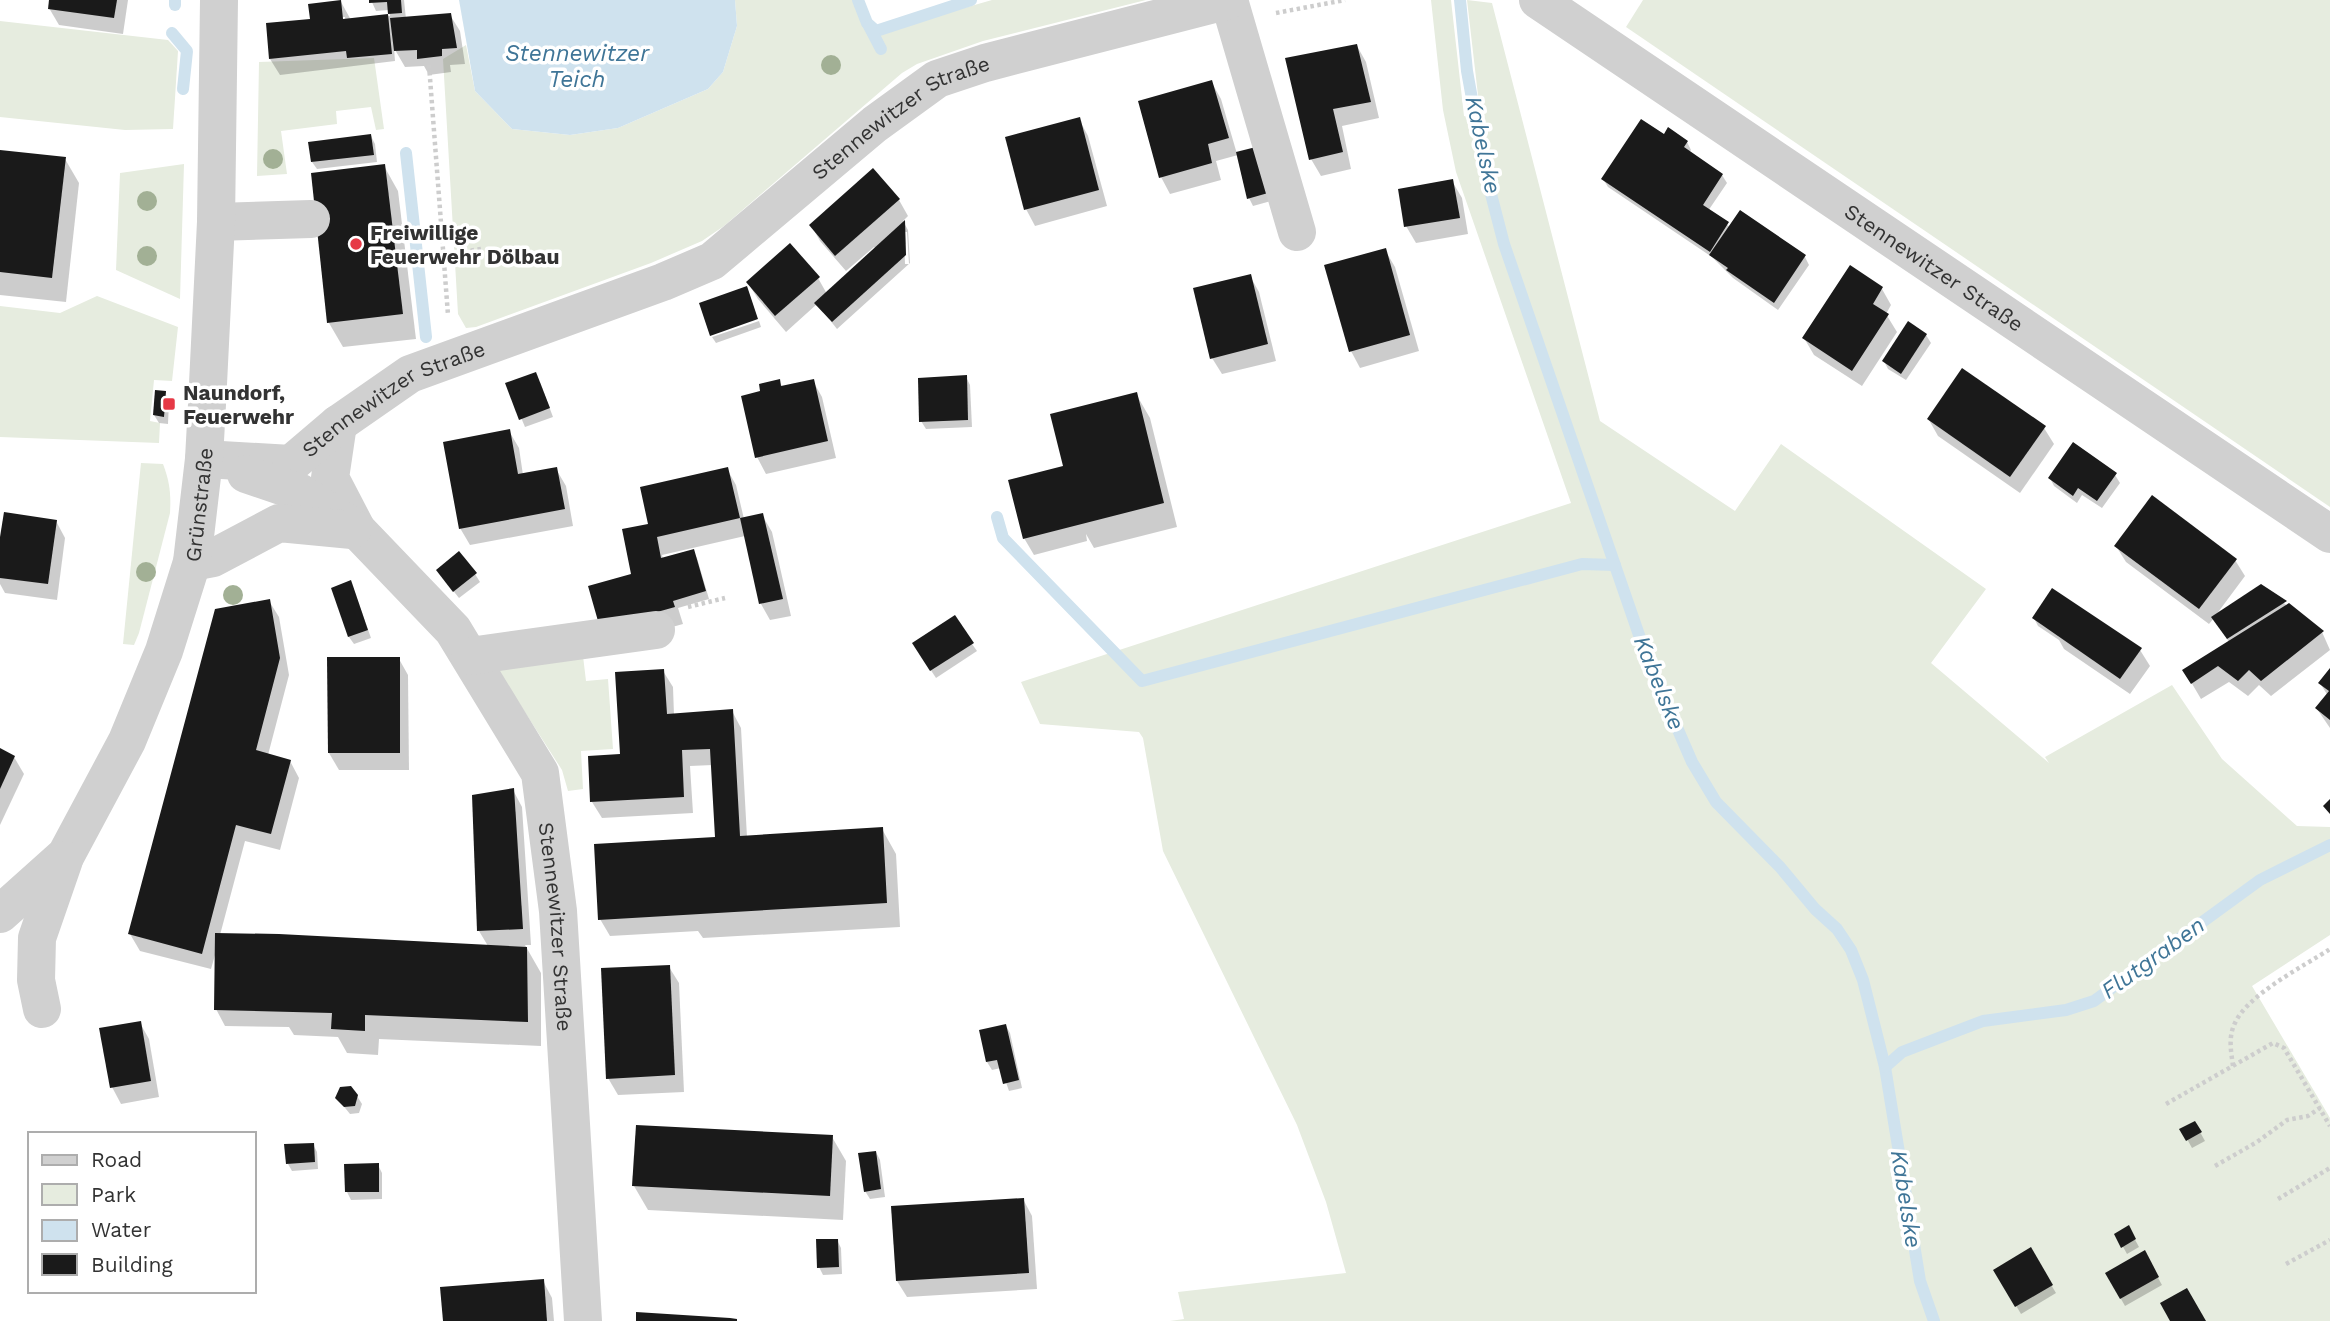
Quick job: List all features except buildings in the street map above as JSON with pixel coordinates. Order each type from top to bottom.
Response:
[{"type":"street","name":"Grünstraße","points":[[0,914],[66,855],[127,741],[164,651],[192,562],[204,459],[216,222],[219,0]]},
{"type":"street","points":[[1229,0],[1297,232]]},
{"type":"street","name":"Stennewitzer Straße","points":[[204,459],[291,464],[338,424],[410,374],[663,282],[712,261],[875,124],[937,79],[985,63],[1229,0]]},
{"type":"street","name":"Stennewitzer Straße","points":[[1538,0],[2330,534]]},
{"type":"street","points":[[216,222],[311,219]]},
{"type":"street","points":[[338,424],[330,478],[357,530]]},
{"type":"street","name":"Stennewitzer Straße","points":[[204,459],[299,492],[357,530],[453,630],[540,773],[558,911],[583,1321]]},
{"type":"street","points":[[192,562],[213,558],[279,523],[357,530]]},
{"type":"street","points":[[470,656],[656,630]]},
{"type":"street","points":[[42,1009],[36,980],[37,938],[66,855]]},
{"type":"path","points":[[429,65],[452,359]]},
{"type":"path","points":[[443,255],[481,249]]},
{"type":"path","points":[[2233,1066],[2230,1044],[2235,1023],[2249,1002],[2330,949]]},
{"type":"path","points":[[2166,1104],[2273,1043],[2284,1048],[2330,1126]]},
{"type":"path","points":[[2215,1166],[2257,1142],[2287,1120],[2308,1116],[2320,1108]]},
{"type":"path","points":[[2278,1199],[2330,1168]]},
{"type":"path","points":[[2286,1264],[2330,1240]]},
{"type":"green space","points":[[735,0],[854,0],[870,35],[992,0],[1146,0],[983,41],[917,64],[902,73],[724,226],[702,241],[651,263],[476,327],[466,328],[458,314],[443,59],[466,45],[475,91],[512,129],[570,135],[618,128],[708,89],[723,72],[737,26]]},
{"type":"green space","points":[[1431,0],[1451,0],[1464,116],[1481,121],[1467,0],[1492,3],[1600,421],[1735,511],[1781,444],[1986,589],[1931,663],[2049,763],[2045,757],[2172,685],[2222,759],[2297,826],[2330,827],[2330,935],[2252,986],[2330,1118],[2330,1321],[1170,1321],[1184,1319],[1178,1292],[1346,1273],[1326,1202],[1297,1125],[1163,851],[1143,738],[1139,732],[1040,724],[1021,682],[1571,503],[1456,172],[1443,110]]},
{"type":"green space","points":[[1643,0],[2330,0],[2330,507],[1626,27]]},
{"type":"green space","points":[[0,21],[168,40],[178,51],[173,129],[125,130],[0,117]]},
{"type":"green space","points":[[374,58],[384,129],[376,130],[371,107],[336,111],[337,124],[281,131],[287,174],[257,176],[259,62]]},
{"type":"green space","points":[[184,164],[180,299],[116,270],[120,173]]},
{"type":"green space","points":[[97,296],[178,327],[172,381],[154,380],[150,421],[160,423],[159,443],[0,437],[0,306],[60,313]]},
{"type":"green space","points":[[141,463],[163,464],[169,483],[170,513],[134,645],[123,644]]},
{"type":"green space","points":[[583,656],[586,681],[608,679],[613,749],[581,751],[583,789],[568,791],[562,770],[496,667]]},
{"type":"water","name":"Stennewitzer Teich","points":[[459,0],[735,0],[737,26],[723,72],[708,89],[618,128],[570,135],[512,129],[475,91]]},
{"type":"waterway","points":[[175,0],[175,5]]},
{"type":"waterway","points":[[858,0],[867,23],[876,31],[971,0]]},
{"type":"waterway","name":"Kabelske","points":[[1460,0],[1467,71],[1485,171],[1504,244],[1648,661],[1692,762],[1716,802],[1780,867],[1815,909],[1837,929],[1851,950],[1863,980],[1885,1067],[1920,1281],[1934,1321]]},
{"type":"waterway","points":[[869,26],[881,49]]},
{"type":"waterway","points":[[172,33],[187,51],[183,89]]},
{"type":"waterway","points":[[406,153],[426,337]]},
{"type":"waterway","points":[[997,517],[1003,538],[1142,681],[1582,564],[1615,565]]},
{"type":"waterway","name":"Flutgraben","points":[[1885,1067],[1902,1052],[1983,1021],[2066,1010],[2094,1001],[2260,880],[2330,845]]},
{"type":"place","name":"Freiwillige Feuerwehr Dölbau","points":[[356,244]]},
{"type":"place","name":"Naundorf, Feuerwehr","points":[[169,404]]}]
